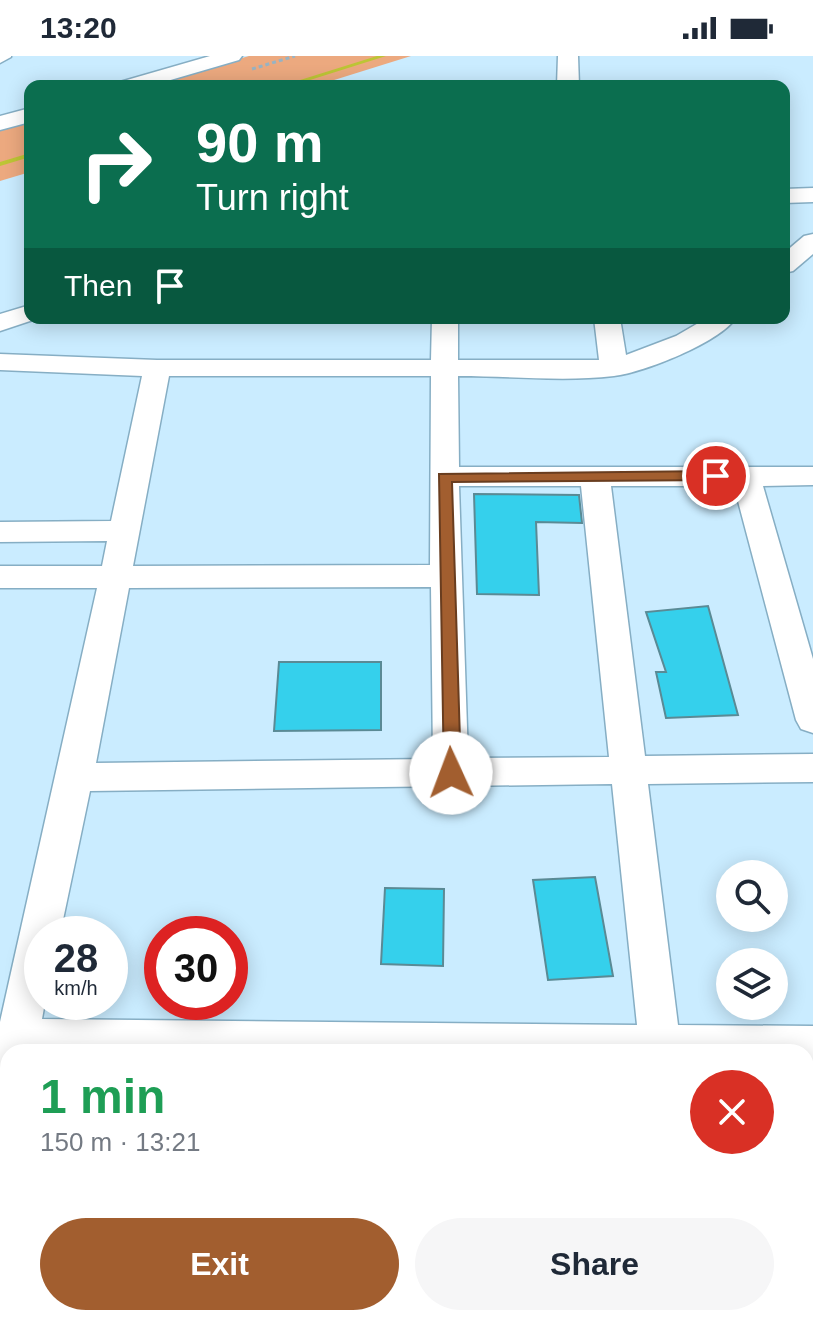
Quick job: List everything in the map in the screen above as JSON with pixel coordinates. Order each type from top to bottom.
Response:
[{"type":"street","points":[[148,80],[232,56]]},
{"type":"street","points":[[568,56],[568,80]]},
{"type":"street","points":[[150,57],[159,77]]},
{"type":"street","points":[[0,123],[24,117]]},
{"type":"street","points":[[790,196],[813,195]]},
{"type":"street","points":[[790,261],[813,241]]},
{"type":"street","points":[[0,323],[24,315]]},
{"type":"street","points":[[445,324],[444,477],[451,773]]},
{"type":"street","points":[[608,324],[614,368]]},
{"type":"street","points":[[0,362],[157,368],[614,368],[678,345],[716,324]]},
{"type":"street","points":[[15,1044],[75,777],[157,368]]},
{"type":"street","points":[[746,476],[813,720]]},
{"type":"street","points":[[444,477],[813,476]]},
{"type":"street","points":[[595,477],[660,1044]]},
{"type":"street","points":[[0,532],[124,531]]},
{"type":"street","points":[[0,577],[446,576]]},
{"type":"street","points":[[75,777],[813,768]]},
{"type":"shaded area","points":[[249,56],[411,56],[334,80],[168,80]]},
{"type":"shaded area","points":[[24,122],[24,174],[0,181],[0,129]]},
{"type":"building","points":[[474,494],[579,495],[582,523],[536,522],[539,595],[477,594]]},
{"type":"building","points":[[708,606],[738,715],[666,718],[656,672],[666,672],[646,612]]},
{"type":"building","points":[[279,662],[381,662],[381,730],[274,731]]},
{"type":"building","points":[[595,877],[613,976],[548,980],[533,880]]},
{"type":"building","points":[[385,888],[444,889],[443,966],[381,964]]},
{"type":"waterway","points":[[304,80],[383,56]]},
{"type":"waterway","points":[[0,164],[24,157]]},
{"type":"route","points":[[451,773],[444,477],[716,476]]}]
